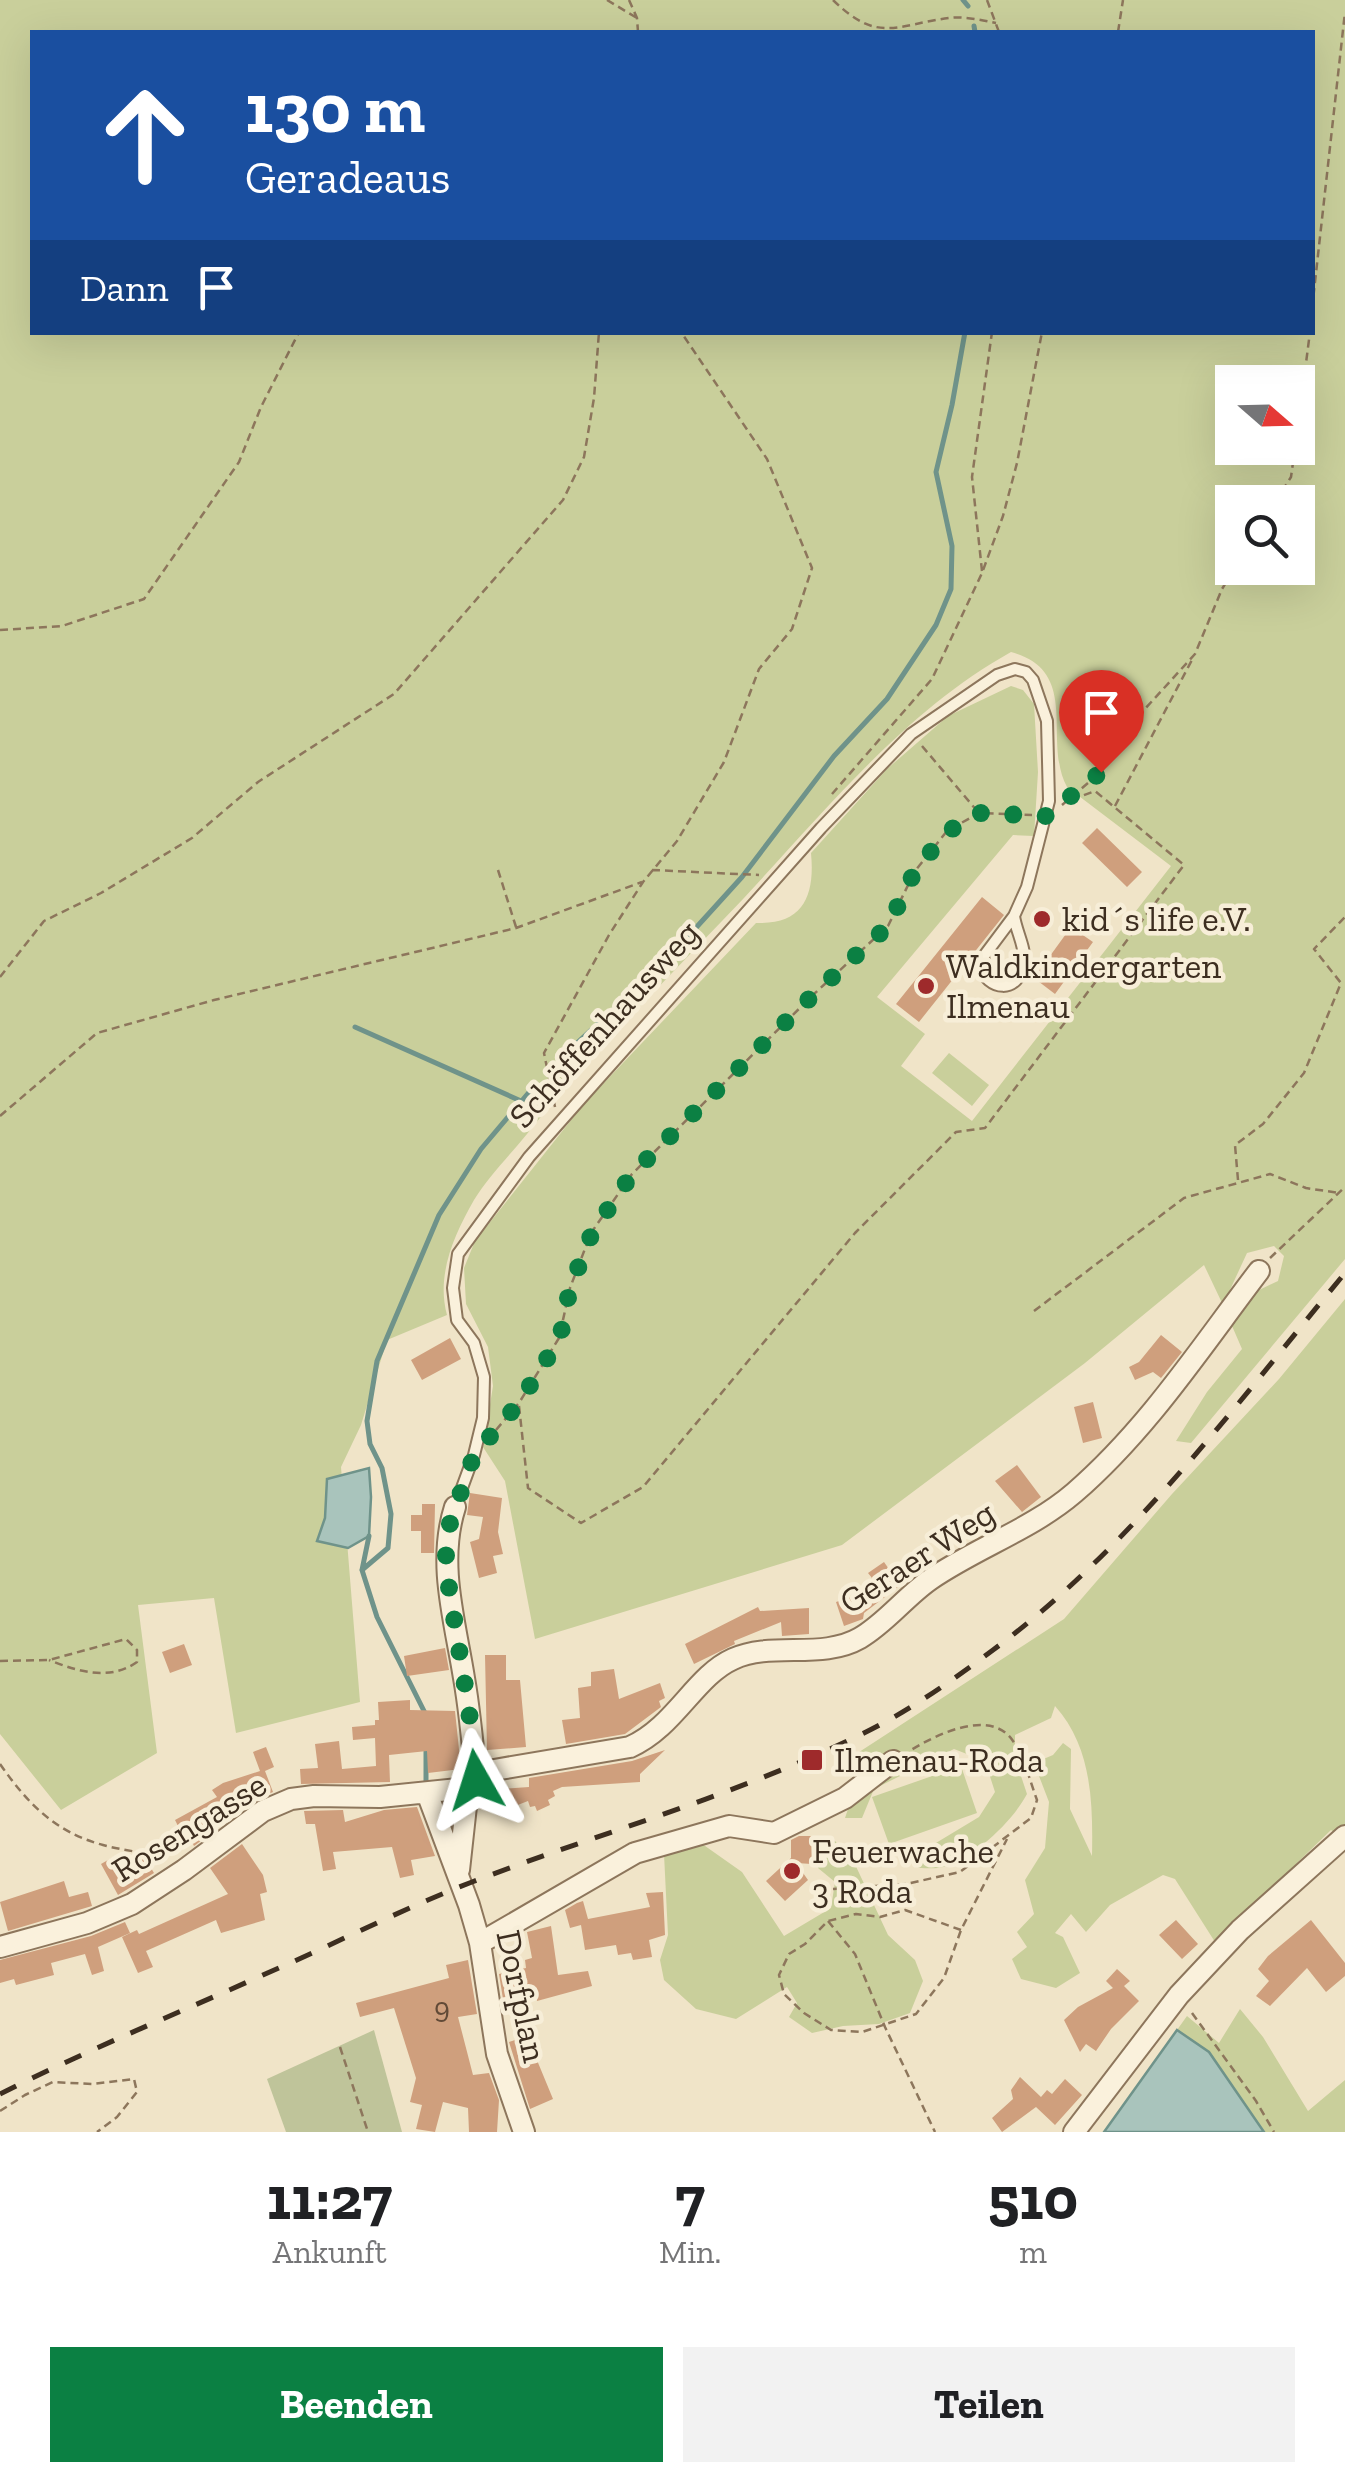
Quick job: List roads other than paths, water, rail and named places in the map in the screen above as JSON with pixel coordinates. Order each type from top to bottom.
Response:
[{"type":"street","name":"Geraer Weg","points":[[472,1784],[494,1770],[643,1742],[668,1722],[710,1676],[734,1659],[828,1648],[860,1638],[933,1578],[1074,1494],[1177,1383],[1259,1270]]},
{"type":"street","name":"Schöffenhausweg","points":[[454,1507],[446,1535],[446,1569],[469,1710],[472,1784]]},
{"type":"street","points":[[480,1944],[635,1853],[729,1826],[774,1834],[845,1798],[893,1761]]},
{"type":"street","points":[[423,1794],[472,1784]]},
{"type":"street","name":"Dorfplan","points":[[458,1873],[472,1784]]},
{"type":"street","name":"Dorfplan","points":[[423,1794],[458,1873],[480,1944],[497,2054],[524,2132]]},
{"type":"street","name":"Rosengasse","points":[[0,1947],[102,1918],[184,1870],[262,1812],[291,1799],[423,1794]]},
{"type":"street","points":[[1074,2132],[1179,1995],[1240,1930],[1345,1836]]},
{"type":"lane","name":"Schöffenhausweg","points":[[454,1507],[483,1418],[484,1378],[474,1343],[458,1320],[453,1288],[458,1254],[529,1158],[911,734],[997,675],[1015,669],[1026,672],[1033,680],[1047,721],[1050,778],[1046,816],[1028,887],[1014,916],[978,964],[983,978],[997,986],[1011,985],[1022,974],[1025,956],[1016,935],[1014,916]]},
{"type":"water","points":[[369,1468],[369,1536],[348,1548],[317,1541],[325,1518],[327,1479]]},
{"type":"water","points":[[1177,2030],[1209,2052],[1264,2132],[1104,2132]]},
{"type":"waterway","points":[[963,0],[968,6]]},
{"type":"waterway","points":[[974,26],[975,30]]},
{"type":"waterway","points":[[577,1043],[664,963],[742,877],[834,756],[887,699],[936,625],[951,589],[952,546],[936,472],[964,335]]},
{"type":"waterway","points":[[355,1027],[521,1101]]},
{"type":"waterway","points":[[362,1570],[388,1548],[391,1514],[367,1421],[377,1361],[439,1215],[481,1149],[536,1084]]},
{"type":"waterway","points":[[369,1536],[362,1570],[377,1617],[426,1715]]},
{"type":"waterway","points":[[426,1748],[426,1786]]},
{"type":"railway","points":[[0,2094],[421,1903],[768,1775],[864,1733],[914,1705],[1044,1610],[1137,1520],[1345,1273]]},
{"type":"place","name":"kid´s life e.V.","points":[[1042,919]]},
{"type":"place","name":"Waldkindergarten Ilmenau","points":[[926,986]]},
{"type":"place","name":"Ilmenau-Roda","points":[[812,1760]]},
{"type":"place","name":"Feuerwache 3 Roda","points":[[792,1871]]}]
